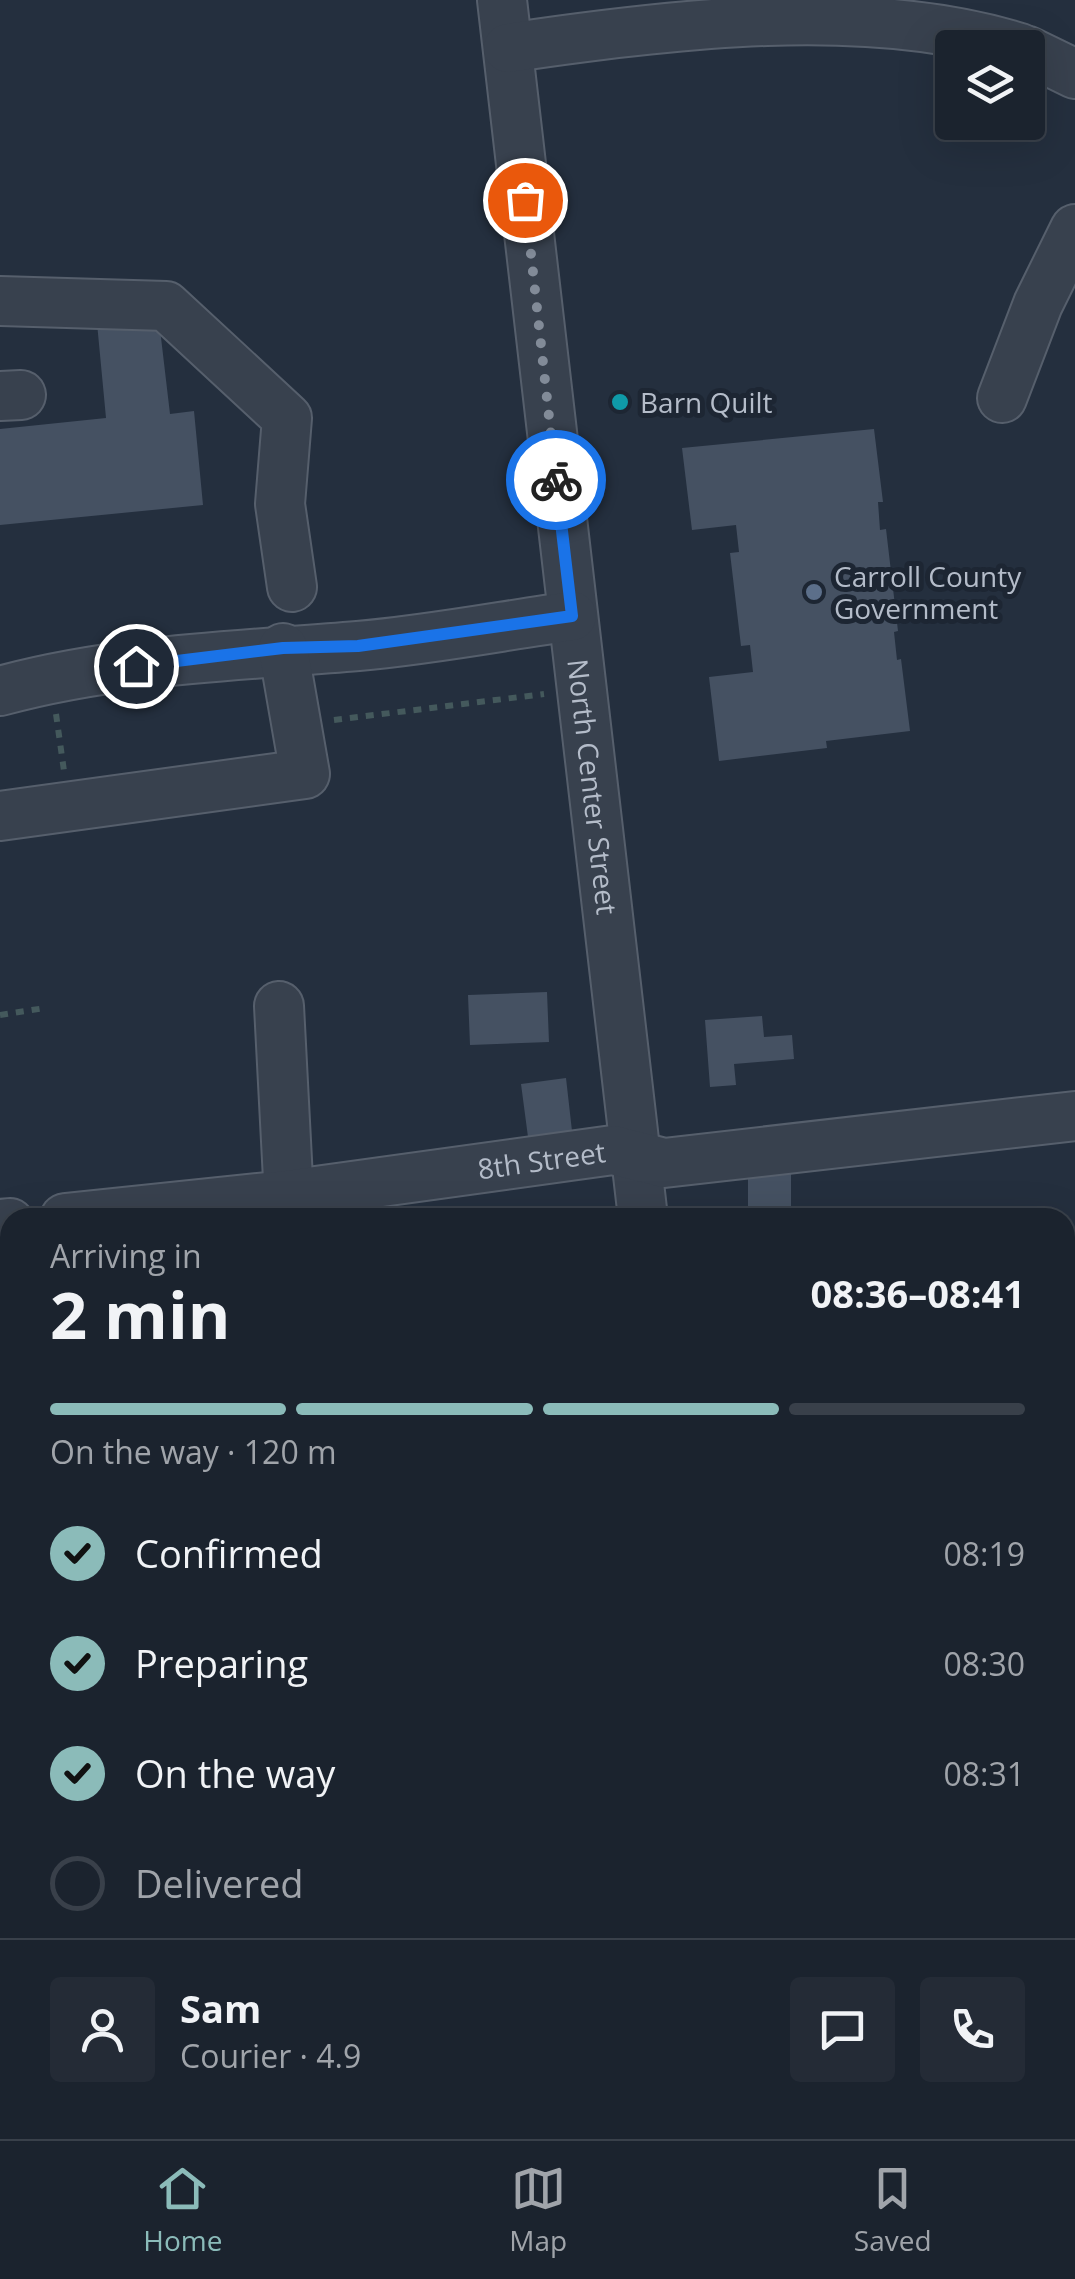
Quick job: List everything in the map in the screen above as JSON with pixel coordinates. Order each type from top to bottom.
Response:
[{"type":"street","name":"North Center Street","points":[[502,0],[642,1208]]},
{"type":"street","points":[[508,48],[682,22],[840,8],[944,20],[971,30]]},
{"type":"street","points":[[1045,59],[1075,74]]},
{"type":"street","points":[[1002,398],[1038,304],[1075,229]]},
{"type":"street","points":[[0,301],[166,306],[287,418],[280,504],[292,587]]},
{"type":"street","points":[[0,691],[51,677],[283,648],[358,646],[572,616]]},
{"type":"street","points":[[0,816],[306,774],[283,648]]},
{"type":"street","points":[[279,1006],[288,1206]]},
{"type":"street","name":"8th Street","points":[[251,1208],[288,1206],[613,1150],[636,1159],[664,1162],[1075,1116]]},
{"type":"path","points":[[298,725],[546,694],[558,699]]},
{"type":"path","points":[[56,719],[70,807]]},
{"type":"path","points":[[0,1016],[45,1008]]},
{"type":"building","points":[[158,312],[170,414],[194,411],[203,505],[0,525],[0,429],[106,418],[97,323]]},
{"type":"building","name":"Carroll County Government","points":[[874,429],[883,502],[878,502],[880,530],[886,529],[898,631],[894,632],[897,660],[901,659],[910,731],[826,741],[827,748],[719,761],[709,677],[753,672],[750,645],[741,646],[730,553],[739,552],[736,525],[692,530],[682,448]]},
{"type":"building","points":[[547,992],[549,1042],[470,1045],[468,995]]},
{"type":"building","points":[[762,1016],[764,1037],[792,1035],[794,1059],[734,1064],[736,1085],[710,1087],[705,1020]]},
{"type":"building","points":[[566,1078],[572,1131],[528,1137],[521,1084]]},
{"type":"building","points":[[748,1160],[791,1160],[791,1208],[748,1208]]},
{"type":"way so far","points":[[525,200],[556,480]]},
{"type":"place","name":"Barn Quilt","points":[[620,402]]},
{"type":"place","name":"Carroll County Government","points":[[814,592]]},
{"type":"route","points":[[136,666],[283,648],[358,646],[572,616],[556,480]]}]
